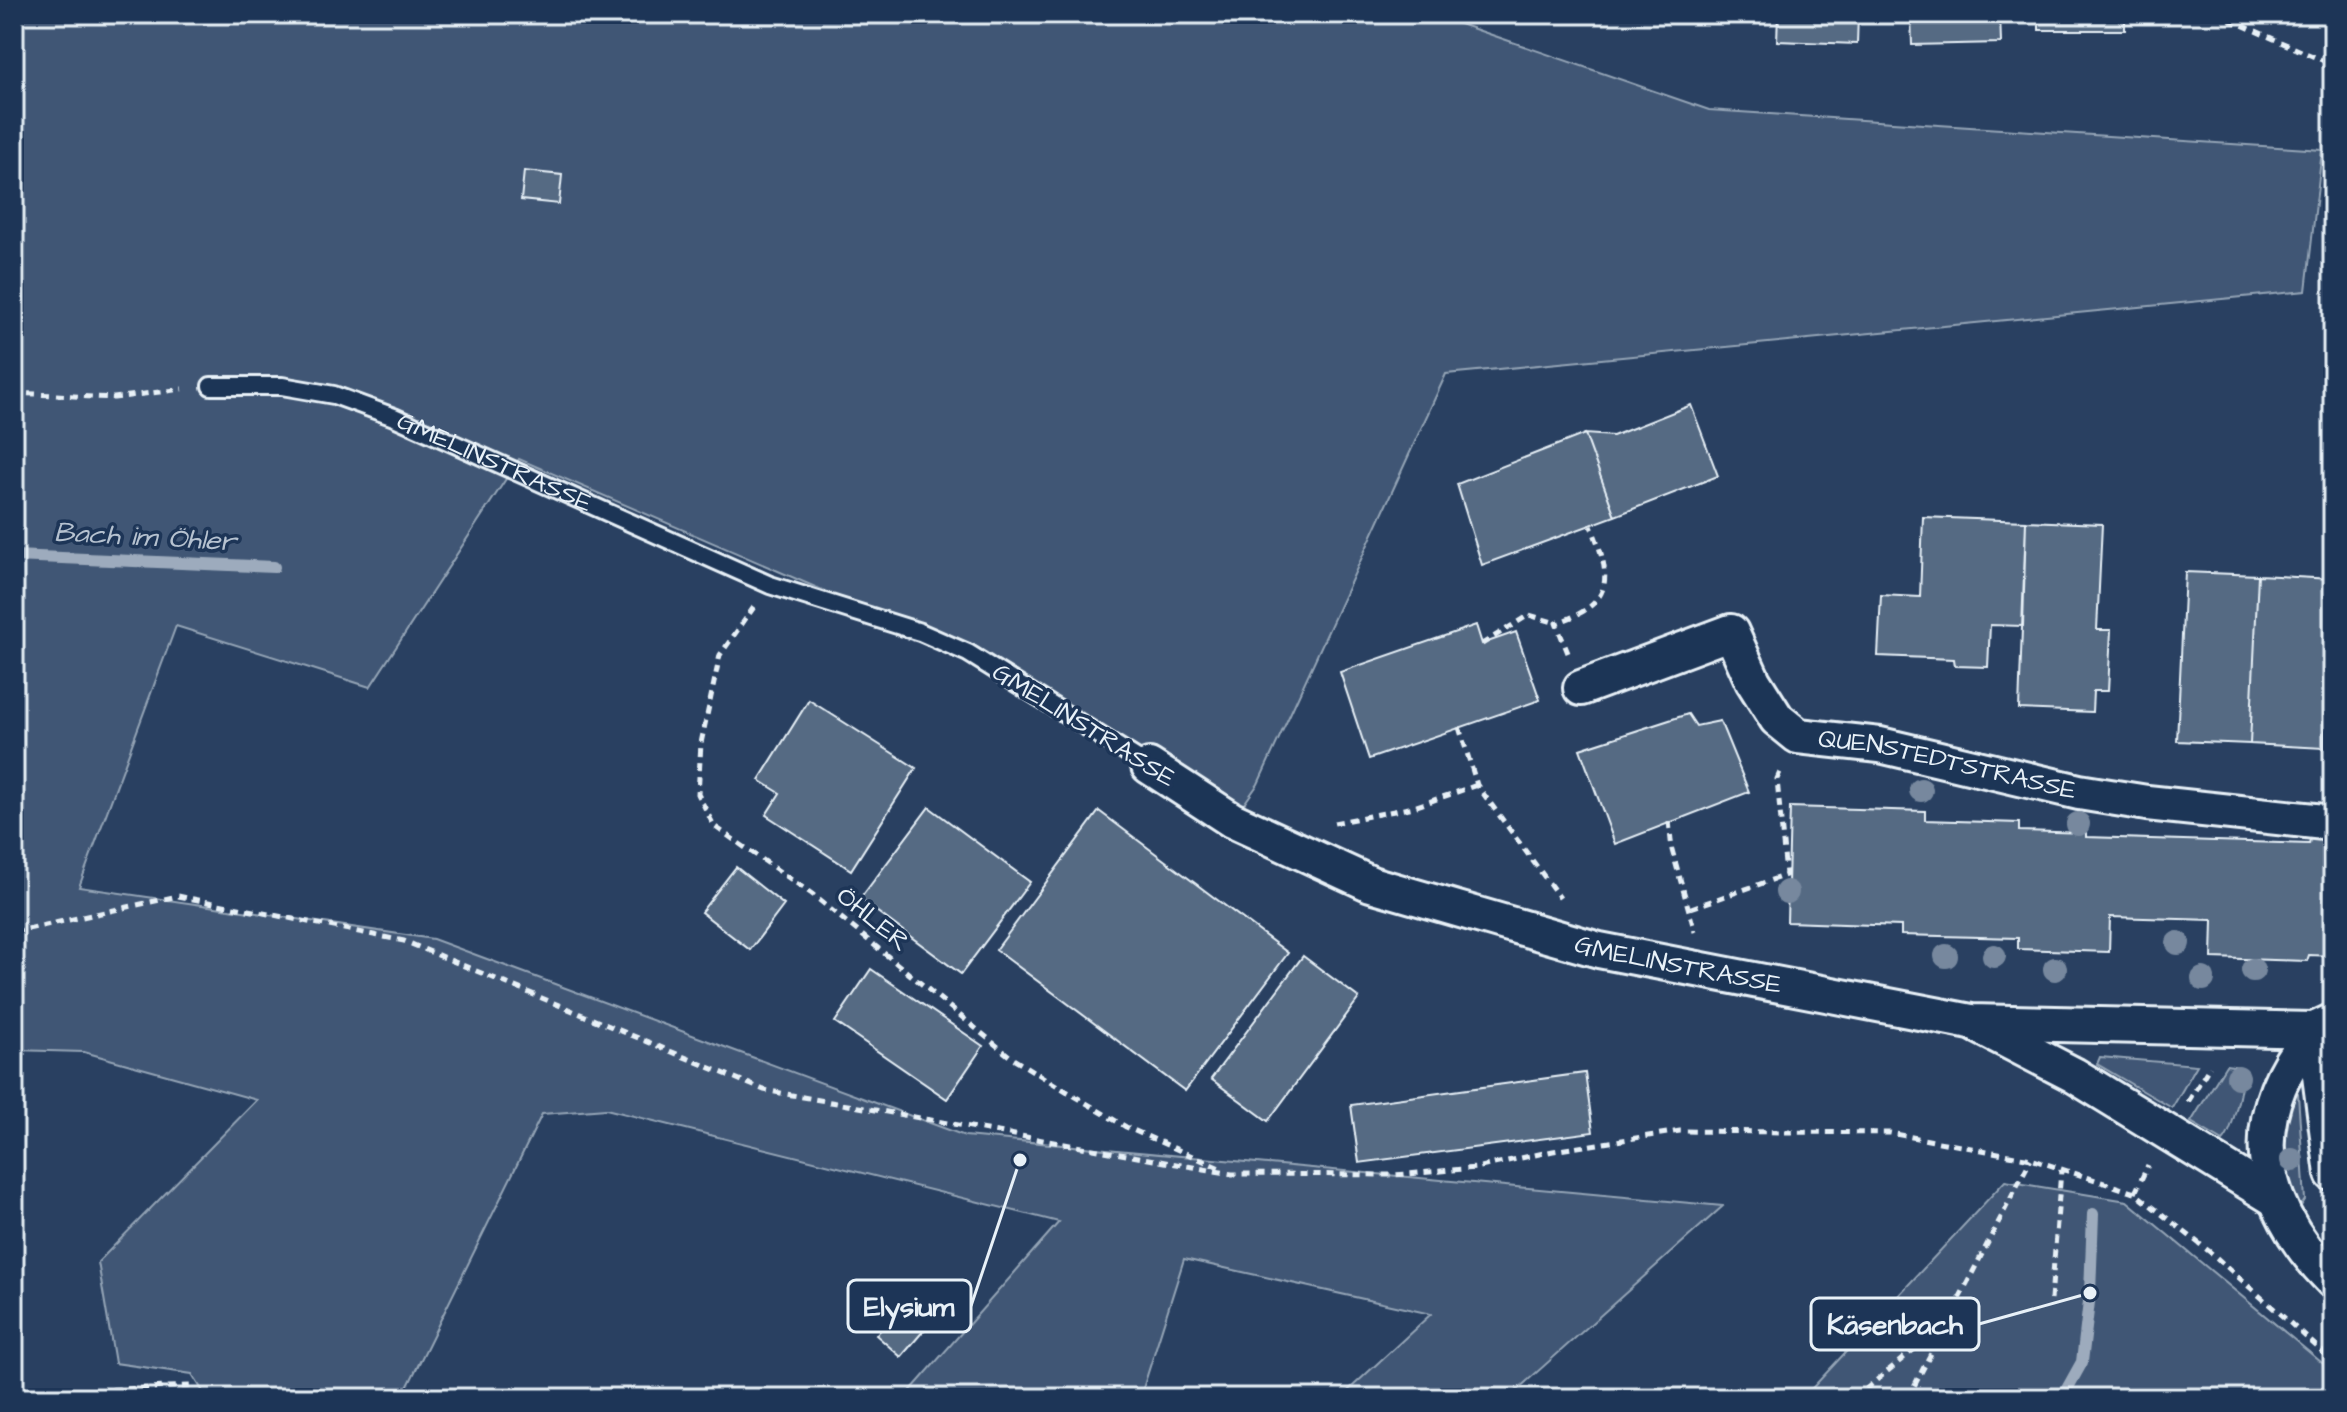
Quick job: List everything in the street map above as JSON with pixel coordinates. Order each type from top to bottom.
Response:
[{"type":"street","name":"QUENSTEDTSTRASSE","points":[[1581,688],[1731,632],[1753,681],[1777,719],[1798,736],[1880,745],[2079,792],[2133,801],[2222,814],[2333,823]]},
{"type":"street","name":"GMELINSTRASSE","points":[[1149,766],[1232,820],[1386,889],[1599,950],[1971,1022],[2323,1026]]},
{"type":"street","name":"GMELINSTRASSE","points":[[1971,1022],[2074,1075],[2274,1198]]},
{"type":"street","points":[[2323,1026],[2333,1174]]},
{"type":"street","points":[[2323,1026],[2289,1060],[2274,1096],[2264,1152],[2274,1198],[2299,1240],[2333,1281]]},
{"type":"lane","name":"GMELINSTRASSE","points":[[211,386],[282,386],[334,395],[394,417],[770,585],[920,632],[968,653],[1042,696],[1149,766]]},
{"type":"path","points":[[2217,14],[2333,65]]},
{"type":"path","points":[[14,393],[114,398],[211,386]]},
{"type":"path","points":[[1482,644],[1529,615],[1556,623],[1584,614],[1601,598],[1607,574],[1591,526]]},
{"type":"path","name":"ÖHLER","points":[[770,585],[720,655],[701,743],[698,794],[714,826],[812,894],[1013,1059],[1126,1127],[1232,1174]]},
{"type":"path","points":[[1556,623],[1581,688]]},
{"type":"path","points":[[1459,727],[1477,785],[1562,900]]},
{"type":"path","points":[[1669,821],[1672,850],[1691,908],[1786,875],[1777,779]]},
{"type":"path","points":[[1328,824],[1414,807],[1477,785]]},
{"type":"path","points":[[14,932],[178,896],[209,902],[404,941],[764,1090],[1232,1174],[1395,1175],[1476,1168],[1553,1151],[1680,1131],[1890,1133],[2031,1159],[2135,1193],[2210,1252],[2333,1361]]},
{"type":"path","points":[[2180,1115],[2211,1065]]},
{"type":"path","points":[[2135,1193],[2153,1155]]},
{"type":"path","points":[[1908,1398],[2031,1159]]},
{"type":"path","points":[[2051,1300],[2061,1170]]},
{"type":"path","points":[[1855,1398],[1950,1320]]},
{"type":"path","points":[[14,1394],[190,1386],[194,1398]]},
{"type":"shaded area","points":[[14,14],[1431,14],[1709,110],[2322,150],[2306,291],[1446,374],[1258,784],[1234,818],[968,653],[519,459],[370,687],[176,626],[79,887],[433,939],[965,1136],[1723,1206],[1508,1398],[1340,1398],[1431,1314],[1184,1259],[1140,1398],[904,1398],[1059,1222],[606,1109],[542,1114],[402,1398],[207,1398],[192,1374],[115,1363],[98,1262],[257,1100],[84,1052],[14,1050]]},
{"type":"shaded area","points":[[2100,1057],[2197,1065],[2172,1108],[2097,1064]]},
{"type":"shaded area","points":[[2226,1065],[2240,1067],[2241,1082],[2234,1117],[2223,1141],[2191,1122]]},
{"type":"shaded area","points":[[2293,1093],[2298,1094],[2305,1200],[2297,1212],[2286,1182],[2282,1153],[2284,1124]]},
{"type":"shaded area","points":[[2005,1181],[2127,1201],[2333,1372],[2333,1398],[1803,1398]]},
{"type":"building","points":[[1778,14],[1858,14],[1857,44],[1777,41]]},
{"type":"building","points":[[1911,14],[2000,14],[2001,43],[1912,45]]},
{"type":"building","points":[[2039,14],[2125,14],[2125,30],[2039,30]]},
{"type":"building","points":[[524,171],[562,175],[559,204],[521,200]]},
{"type":"building","points":[[1691,405],[1718,476],[1615,516],[1585,434],[1613,436]]},
{"type":"building","points":[[1585,434],[1615,516],[1482,565],[1457,484]]},
{"type":"building","points":[[1923,517],[2026,521],[2023,626],[1990,625],[1988,667],[1955,666],[1954,659],[1878,656],[1881,595],[1920,597]]},
{"type":"building","points":[[2026,521],[2102,524],[2097,630],[2111,630],[2108,691],[2093,691],[2092,712],[2019,709]]},
{"type":"building","points":[[2185,572],[2258,575],[2250,744],[2177,741]]},
{"type":"building","points":[[2258,575],[2332,579],[2324,748],[2250,744]]},
{"type":"building","points":[[1476,625],[1482,644],[1516,632],[1540,700],[1369,759],[1340,672]]},
{"type":"building","points":[[809,700],[916,768],[851,870],[766,815],[780,793],[759,780]]},
{"type":"building","points":[[1688,714],[1696,726],[1720,721],[1749,792],[1615,844],[1580,749]]},
{"type":"building","points":[[929,807],[1030,882],[961,974],[860,899]]},
{"type":"building","points":[[1790,807],[1925,811],[1925,820],[2019,823],[2019,831],[2086,833],[2086,837],[2309,844],[2310,839],[2333,840],[2333,956],[2309,955],[2307,961],[2212,958],[2213,920],[2110,917],[2109,952],[2018,949],[2018,938],[1901,935],[1901,926],[1787,922]]},
{"type":"building","points":[[1099,811],[1288,953],[1185,1091],[996,950]]},
{"type":"building","points":[[736,867],[784,905],[750,950],[701,912]]},
{"type":"building","points":[[1303,956],[1359,998],[1268,1121],[1211,1079]]},
{"type":"building","points":[[871,969],[983,1046],[947,1099],[835,1022]]},
{"type":"building","points":[[1585,1073],[1593,1132],[1359,1163],[1351,1105]]},
{"type":"building","points":[[906,1300],[931,1322],[901,1357],[876,1335]]},
{"type":"waterway","name":"Bach im Öhler","points":[[14,556],[274,567]]},
{"type":"waterway","points":[[2062,1398],[2082,1362],[2090,1293],[2093,1214]]},
{"type":"place","name":"Elysium","points":[[1020,1160]]},
{"type":"place","name":"Käsenbach","points":[[2090,1293]]}]
